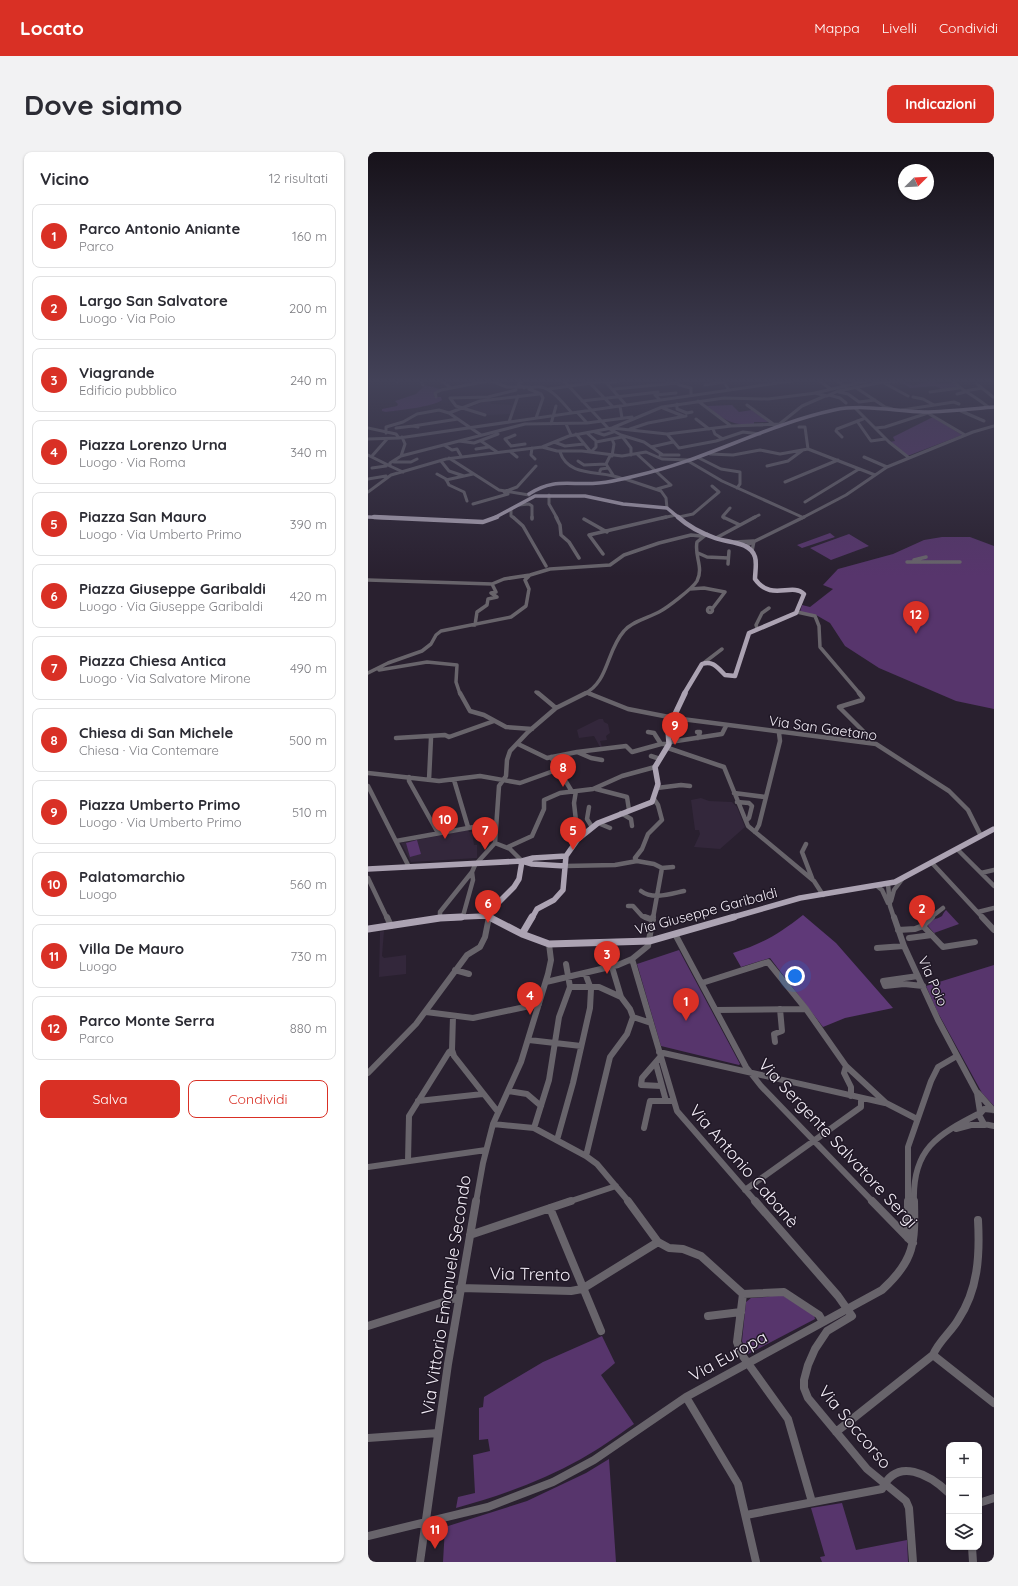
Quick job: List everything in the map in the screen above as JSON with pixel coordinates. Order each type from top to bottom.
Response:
[{"type":"main road","points":[[368,517],[441,519],[478,522],[498,518],[524,502],[542,486],[559,482],[599,483],[624,479],[699,458],[732,445]]},
{"type":"main road","points":[[533,494],[542,486]]},
{"type":"main road","points":[[522,934],[537,909],[554,900],[563,890],[566,856],[579,835],[598,823],[629,810],[649,804],[654,799],[658,782],[655,767],[669,745],[668,729],[680,701],[702,664],[705,662],[717,665],[725,676],[735,676],[738,671],[749,633],[757,628],[797,612],[804,592],[798,590],[769,590],[760,586],[755,579],[756,560],[752,551],[745,546],[705,536],[688,526],[667,508],[622,504],[585,496],[533,494]]},
{"type":"main road","name":"Via Giuseppe Garibaldi","points":[[368,930],[440,918],[488,916],[522,934],[549,944],[650,941],[793,900],[888,884],[932,863],[994,829]]},
{"type":"main road","points":[[368,869],[478,862],[522,861],[533,858],[566,856]]},
{"type":"main road","points":[[522,861],[532,864],[565,867]]},
{"type":"main road","points":[[488,916],[514,887],[518,879],[522,861]]},
{"type":"street","points":[[381,445],[370,456],[403,472]]},
{"type":"street","points":[[401,456],[406,445]]},
{"type":"street","points":[[372,468],[388,466],[401,456],[441,445]]},
{"type":"street","points":[[445,445],[452,450],[457,449],[461,456]]},
{"type":"street","points":[[486,445],[499,453]]},
{"type":"street","points":[[368,479],[411,471],[450,458],[511,452],[546,445]]},
{"type":"street","points":[[562,445],[576,445]]},
{"type":"street","points":[[585,445],[591,452]]},
{"type":"street","points":[[591,452],[595,445]]},
{"type":"street","points":[[606,464],[611,456],[614,445]]},
{"type":"street","points":[[629,445],[631,448],[631,455]]},
{"type":"street","points":[[647,445],[660,451],[663,455]]},
{"type":"street","points":[[542,446],[547,450],[560,452],[583,451],[619,456],[638,455],[646,452],[652,447],[661,445]]},
{"type":"street","points":[[676,445],[679,448],[696,445]]},
{"type":"street","points":[[807,445],[808,449]]},
{"type":"street","points":[[892,445],[908,457]]},
{"type":"street","points":[[745,546],[846,494],[887,467],[940,445]]},
{"type":"street","points":[[476,448],[489,447]]},
{"type":"street","points":[[532,448],[531,454],[536,459]]},
{"type":"street","points":[[710,454],[734,455],[760,450],[780,454],[808,449],[876,475]]},
{"type":"street","points":[[767,466],[788,461],[803,450]]},
{"type":"street","points":[[511,452],[517,457]]},
{"type":"street","points":[[560,452],[561,456],[574,470],[613,475],[657,489],[665,494],[667,508]]},
{"type":"street","points":[[646,452],[662,459],[689,461],[722,481],[802,518]]},
{"type":"street","points":[[638,455],[671,485],[657,489]]},
{"type":"street","points":[[657,456],[679,455]]},
{"type":"street","points":[[619,456],[619,461]]},
{"type":"street","points":[[864,457],[887,467]]},
{"type":"street","points":[[450,458],[473,474],[504,492],[514,494],[533,494]]},
{"type":"street","points":[[699,458],[721,469],[740,472],[740,484],[737,488]]},
{"type":"street","points":[[393,462],[411,462],[417,459]]},
{"type":"street","points":[[785,482],[838,460]]},
{"type":"street","points":[[426,461],[435,462]]},
{"type":"street","points":[[440,461],[449,471],[464,476]]},
{"type":"street","points":[[578,461],[584,465],[606,464]]},
{"type":"street","points":[[606,464],[613,475]]},
{"type":"street","points":[[504,492],[516,487],[536,466]]},
{"type":"street","points":[[600,471],[601,469],[608,468]]},
{"type":"street","points":[[806,502],[859,468]]},
{"type":"street","points":[[437,474],[446,480],[449,485],[464,492],[467,501]]},
{"type":"street","points":[[446,480],[473,474]]},
{"type":"street","points":[[368,490],[391,475]]},
{"type":"street","points":[[603,554],[589,535],[677,516],[693,514],[719,492],[712,486]]},
{"type":"street","points":[[473,504],[509,493]]},
{"type":"street","points":[[548,495],[549,501],[562,529],[561,535],[569,542],[579,558]]},
{"type":"street","points":[[519,505],[529,504],[532,506],[532,519]]},
{"type":"street","points":[[730,508],[723,516],[724,518],[740,525]]},
{"type":"street","points":[[511,510],[511,516],[523,526],[546,566]]},
{"type":"street","points":[[368,580],[453,584],[492,584],[504,579],[554,569],[610,565],[624,555],[633,551],[691,535],[705,536],[740,525],[758,515]]},
{"type":"street","points":[[584,519],[607,532]]},
{"type":"street","points":[[440,918],[440,912],[472,872],[478,862],[495,843],[496,823],[508,756],[532,729],[556,708],[587,693],[602,678],[614,643],[625,629],[644,618],[660,612],[688,590],[698,580],[701,562],[698,553],[705,536]]},
{"type":"street","points":[[731,542],[754,541]]},
{"type":"street","points":[[752,551],[754,541]]},
{"type":"street","points":[[728,564],[729,551]]},
{"type":"street","points":[[698,553],[711,558],[728,558]]},
{"type":"street","points":[[907,562],[926,557]]},
{"type":"street","points":[[701,562],[711,558]]},
{"type":"street","points":[[913,561],[960,562]]},
{"type":"street","points":[[368,673],[388,663],[422,651],[431,644],[438,633],[454,628],[508,619],[524,608],[529,589],[525,580],[530,575]]},
{"type":"street","points":[[698,580],[704,588]]},
{"type":"street","points":[[475,624],[474,617],[480,608],[487,605],[488,599],[497,597],[491,593],[496,592],[492,584]]},
{"type":"street","points":[[688,590],[704,588],[725,592],[712,609]]},
{"type":"street","points":[[757,628],[756,625],[762,613],[769,608]]},
{"type":"street","points":[[797,612],[814,616],[819,626],[822,651],[863,698],[862,700],[839,707],[872,740],[872,743]]},
{"type":"street","points":[[705,662],[722,649]]},
{"type":"street","points":[[374,670],[417,663],[444,663],[454,665],[458,667],[456,682],[457,689],[466,707],[470,711],[484,715],[506,727],[523,727],[532,729]]},
{"type":"street","points":[[536,692],[556,708]]},
{"type":"street","name":"Via San Gaetano","points":[[587,693],[628,709],[674,718],[726,726],[872,743],[949,791],[968,810],[981,836]]},
{"type":"street","points":[[396,738],[445,735],[449,737],[494,721]]},
{"type":"street","points":[[669,745],[684,740],[721,734],[726,726]]},
{"type":"street","points":[[648,732],[654,733],[661,744]]},
{"type":"street","points":[[697,732],[700,732],[698,738]]},
{"type":"street","points":[[755,832],[759,825],[780,741],[779,733],[781,732]]},
{"type":"street","points":[[430,780],[431,738]]},
{"type":"street","points":[[518,744],[545,758],[577,752],[626,746],[632,752],[661,744],[669,745],[683,752],[724,767],[748,826],[814,881]]},
{"type":"street","points":[[591,750],[599,753]]},
{"type":"street","points":[[577,752],[591,758],[602,760]]},
{"type":"street","points":[[651,756],[660,759]]},
{"type":"street","points":[[551,757],[574,790],[579,835]]},
{"type":"street","points":[[596,789],[622,775],[655,767]]},
{"type":"street","points":[[368,772],[430,780],[454,780],[480,776],[520,783],[535,779],[548,772],[559,769]]},
{"type":"street","points":[[408,778],[438,833]]},
{"type":"street","points":[[535,779],[538,784]]},
{"type":"street","points":[[454,780],[468,827]]},
{"type":"street","points":[[657,788],[681,785],[690,786]]},
{"type":"street","points":[[368,786],[409,867]]},
{"type":"street","points":[[508,847],[532,836],[546,798],[554,795],[574,790],[596,789],[627,797],[629,810]]},
{"type":"street","points":[[734,793],[765,797]]},
{"type":"street","points":[[637,861],[635,858],[642,849],[648,834],[662,820],[658,805],[654,799]]},
{"type":"street","points":[[738,802],[749,803],[752,806],[749,818],[746,821]]},
{"type":"street","points":[[589,807],[586,819],[592,827]]},
{"type":"street","points":[[621,813],[631,819],[632,826]]},
{"type":"street","points":[[396,841],[496,823]]},
{"type":"street","points":[[598,823],[610,828]]},
{"type":"street","points":[[495,843],[508,847],[519,856],[522,861]]},
{"type":"street","points":[[806,844],[802,852],[814,881],[823,895]]},
{"type":"street","points":[[957,849],[994,886]]},
{"type":"street","points":[[565,867],[615,865],[637,861],[654,864],[662,868],[673,867]]},
{"type":"street","points":[[932,863],[994,930]]},
{"type":"street","points":[[549,944],[551,960],[546,982],[612,967],[632,959],[648,946],[650,941],[652,920],[658,896],[662,868]]},
{"type":"street","points":[[981,873],[994,870]]},
{"type":"street","points":[[463,916],[473,880],[472,872]]},
{"type":"street","points":[[368,878],[391,926]]},
{"type":"street","points":[[890,906],[894,890],[903,878]]},
{"type":"street","name":"Via Poio","points":[[888,884],[890,906],[904,946],[957,1056],[972,1082]]},
{"type":"street","points":[[876,886],[882,890],[890,906]]},
{"type":"street","points":[[641,891],[646,894],[658,896],[684,891]]},
{"type":"street","points":[[628,906],[633,906],[644,918],[652,920]]},
{"type":"street","points":[[898,930],[915,929],[923,926],[927,920],[939,913],[943,908]]},
{"type":"street","points":[[978,912],[994,908]]},
{"type":"street","points":[[368,1073],[426,1012],[467,955],[480,947],[487,929],[488,916]]},
{"type":"street","points":[[923,926],[941,946],[946,948],[968,941],[975,942]]},
{"type":"street","name":"Via Sergente Salvatore Sergi","points":[[675,934],[750,1072],[761,1086],[813,1141],[911,1240]]},
{"type":"street","points":[[909,938],[932,935]]},
{"type":"street","points":[[877,948],[904,946]]},
{"type":"street","name":"Via Antonio Cabanè","points":[[632,959],[674,1101],[682,1118],[838,1296],[848,1310]]},
{"type":"street","points":[[702,983],[768,962],[806,1009],[846,1066],[886,1103]]},
{"type":"street","points":[[534,1128],[549,1080],[559,1017],[570,987],[566,964]]},
{"type":"street","points":[[586,1156],[610,1057],[627,1034],[633,1017],[630,1009],[621,997],[612,967]]},
{"type":"street","points":[[455,970],[468,974]]},
{"type":"street","points":[[557,1140],[573,1083],[590,1008],[591,989],[585,973]]},
{"type":"street","points":[[918,976],[903,981],[923,986]]},
{"type":"street","name":"Via Vittorio Emanuele Secondo","points":[[420,1562],[460,1288],[486,1150],[493,1124],[521,1062],[529,1040],[546,982]]},
{"type":"street","points":[[570,987],[599,987],[621,997]]},
{"type":"street","points":[[426,1012],[453,1016],[479,1017],[523,1006],[539,1004]]},
{"type":"street","points":[[775,1042],[774,1034],[782,1031],[780,1009]]},
{"type":"street","points":[[716,1010],[806,1009]]},
{"type":"street","points":[[453,1016],[452,1050],[454,1056],[498,1112]]},
{"type":"street","points":[[633,1017],[650,1023]]},
{"type":"street","points":[[529,1040],[581,1046]]},
{"type":"street","points":[[408,1161],[410,1116],[449,1052],[452,1050]]},
{"type":"street","points":[[661,1086],[641,1085],[642,1078],[656,1064],[660,1054],[769,1076],[886,1103],[918,1119]]},
{"type":"street","points":[[911,1240],[907,1183],[909,1170],[908,1147],[931,1081],[938,1067],[957,1056]]},
{"type":"street","points":[[656,1064],[666,1101]]},
{"type":"street","points":[[846,1066],[844,1073],[851,1087],[851,1096]]},
{"type":"street","points":[[761,1086],[763,1081],[769,1076]]},
{"type":"street","points":[[972,1082],[984,1100],[994,1110]]},
{"type":"street","points":[[972,1082],[979,1099],[980,1119],[986,1125]]},
{"type":"street","points":[[508,1091],[527,1094],[541,1106]]},
{"type":"street","points":[[418,1101],[483,1094]]},
{"type":"street","points":[[861,1098],[861,1107]]},
{"type":"street","points":[[745,1190],[873,1100]]},
{"type":"street","points":[[644,1128],[650,1101],[674,1101]]},
{"type":"street","points":[[947,1132],[986,1109],[994,1110]]},
{"type":"street","points":[[493,1124],[534,1128],[586,1156],[597,1164],[616,1186],[658,1242],[669,1248],[689,1251],[702,1256],[743,1294],[784,1292],[819,1315],[823,1322]]},
{"type":"street","points":[[947,1132],[960,1127],[986,1125],[994,1126]]},
{"type":"street","name":"Via Europa","points":[[368,1536],[488,1506],[553,1482],[594,1460],[686,1397],[747,1362],[848,1310],[875,1294],[889,1284],[901,1269],[911,1240],[914,1184],[917,1169],[924,1153],[947,1132]]},
{"type":"street","points":[[368,1167],[486,1150]]},
{"type":"street","points":[[470,1235],[616,1186]]},
{"type":"street","points":[[550,1208],[582,1289],[601,1331]]},
{"type":"street","points":[[836,1432],[933,1355],[935,1350],[964,1315],[977,1277],[981,1248],[978,1220]]},
{"type":"street","name":"Via Trento","points":[[460,1288],[571,1291],[582,1289],[658,1242]]},
{"type":"street","points":[[743,1294],[737,1342],[747,1362],[788,1418],[812,1502]]},
{"type":"street","points":[[368,1326],[459,1297]]},
{"type":"street","name":"Via Soccorso","points":[[848,1310],[852,1316],[827,1332],[807,1364],[803,1384],[808,1398],[867,1469],[885,1484],[887,1479],[898,1473],[916,1473],[935,1480],[946,1490]]},
{"type":"street","points":[[708,1316],[741,1312]]},
{"type":"street","points":[[933,1355],[939,1358],[994,1403]]},
{"type":"street","points":[[686,1397],[738,1484],[756,1562]]},
{"type":"street","points":[[368,1438],[438,1434]]},
{"type":"street","points":[[746,1515],[882,1488],[885,1484],[900,1494],[909,1508],[913,1562]]},
{"type":"street","points":[[982,1502],[994,1498]]},
{"type":"street","points":[[972,1550],[972,1562]]},
{"type":"shaded area","points":[[893,445],[937,445],[910,455],[906,455]]},
{"type":"shaded area","points":[[830,533],[835,537],[802,548],[797,545]]},
{"type":"shaded area","points":[[849,534],[869,546],[831,560],[810,548]]},
{"type":"shaded area","points":[[942,537],[970,537],[994,546],[994,709],[956,701],[879,668],[845,646],[830,623],[816,615],[800,612],[802,605],[810,607],[833,589],[823,585],[838,569],[893,554],[924,540]]},
{"type":"shaded area","points":[[599,719],[603,719],[604,722],[608,724],[610,733],[606,736],[607,740],[600,741],[602,747],[600,747],[594,736],[579,738],[577,730]]},
{"type":"shaded area","points":[[701,798],[709,801],[732,802],[737,807],[745,827],[720,849],[694,847],[700,834],[699,830],[695,830],[691,800]]},
{"type":"shaded area","points":[[468,830],[469,832],[472,832],[474,845],[477,845],[477,858],[411,862],[401,843]]},
{"type":"shaded area","points":[[417,840],[421,854],[410,857],[406,843]]},
{"type":"shaded area","points":[[946,910],[959,924],[934,933],[928,926],[929,923],[932,920],[942,916]]},
{"type":"shaded area","points":[[803,915],[836,943],[893,1008],[845,1018],[823,1027],[770,958],[741,967],[733,953],[770,938]]},
{"type":"shaded area","points":[[384,931],[382,956],[384,958],[406,955],[406,974],[379,977],[380,932]]},
{"type":"shaded area","points":[[679,950],[740,1064],[739,1065],[661,1046],[637,964]]},
{"type":"shaded area","points":[[994,965],[994,1106],[982,1093],[937,1011],[926,986]]},
{"type":"shaded area","points":[[782,1295],[814,1315],[815,1319],[748,1354],[742,1341],[746,1302],[751,1298]]},
{"type":"shaded area","points":[[602,1336],[615,1363],[601,1375],[634,1424],[588,1455],[566,1467],[504,1493],[456,1508],[458,1497],[475,1493],[473,1455],[490,1451],[488,1439],[479,1440],[479,1408],[483,1407],[484,1397],[543,1362]]},
{"type":"shaded area","points":[[609,1459],[616,1562],[443,1562],[445,1527],[527,1501],[586,1473]]},
{"type":"shaded area","points":[[842,1503],[856,1550],[907,1540],[908,1562],[822,1562],[820,1557],[825,1556],[811,1508]]},
{"type":"place","name":"Parco Monte Serra","points":[[916,634]]},
{"type":"place","name":"Piazza Umberto Primo","points":[[675,745]]},
{"type":"place","name":"Chiesa di San Michele","points":[[563,787]]},
{"type":"place","name":"Palatomarchio","points":[[445,839]]},
{"type":"place","name":"Piazza Chiesa Antica","points":[[485,850]]},
{"type":"place","name":"Piazza San Mauro","points":[[573,850]]},
{"type":"place","name":"Piazza Giuseppe Garibaldi","points":[[488,923]]},
{"type":"place","name":"Largo San Salvatore","points":[[922,928]]},
{"type":"place","name":"Viagrande","points":[[607,974]]},
{"type":"place","name":"Piazza Lorenzo Urna","points":[[530,1015]]},
{"type":"place","name":"Parco Antonio Aniante","points":[[686,1021]]},
{"type":"place","name":"Villa De Mauro","points":[[435,1549]]}]
